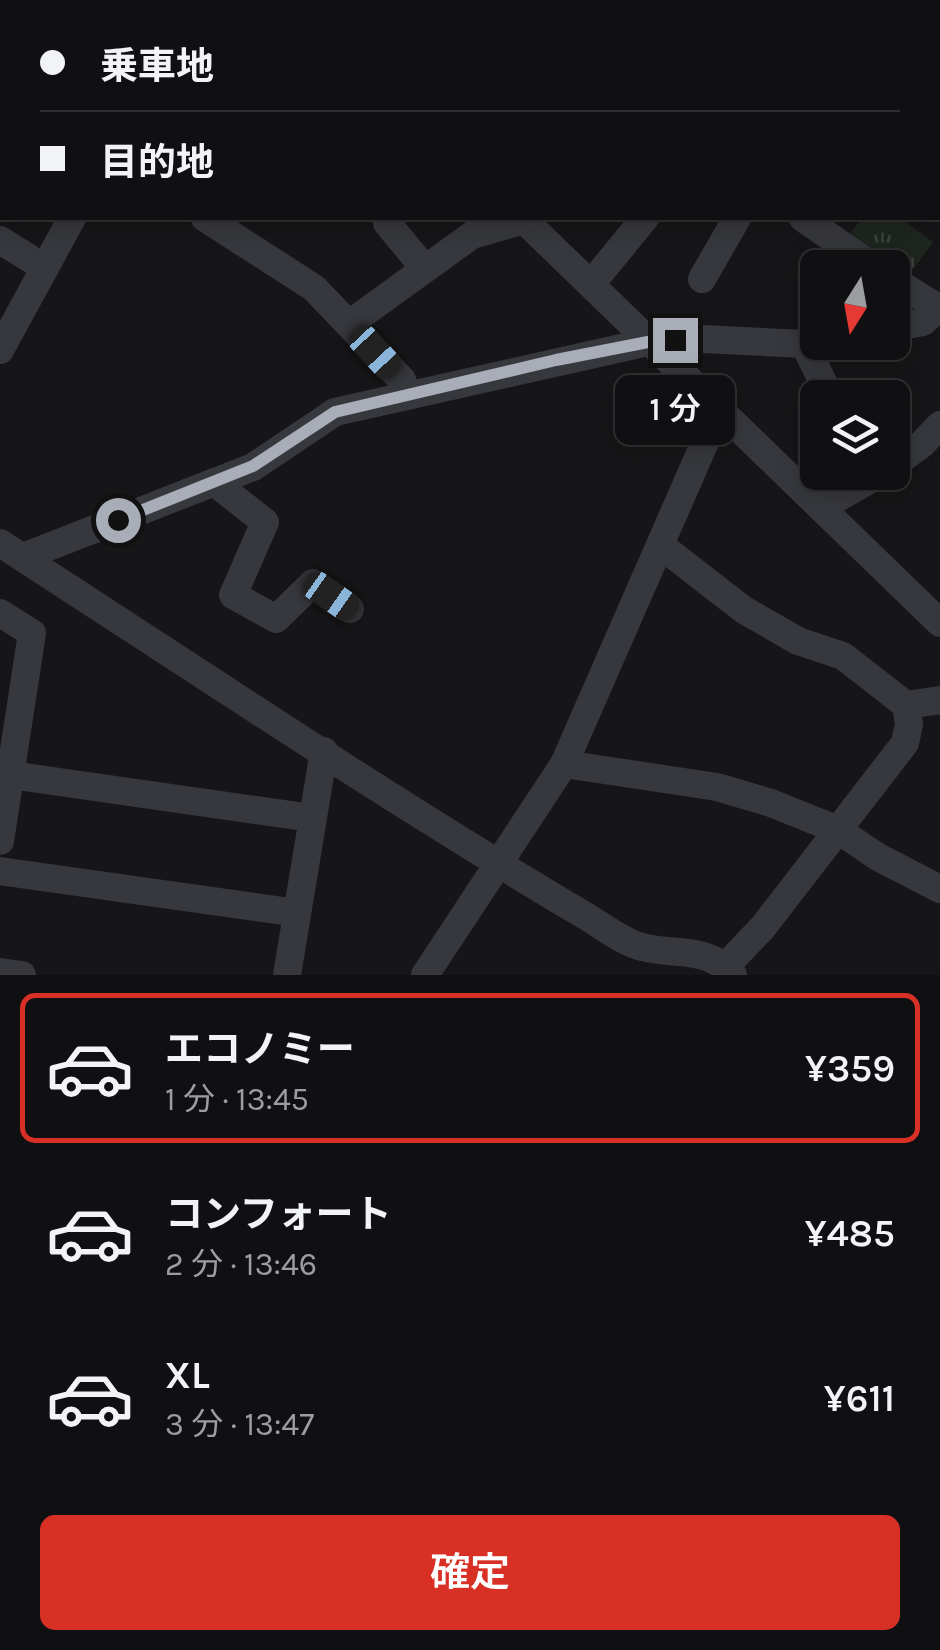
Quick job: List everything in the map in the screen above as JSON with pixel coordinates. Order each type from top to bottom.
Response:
[{"type":"street","points":[[0,350],[71,220]]},
{"type":"street","points":[[212,220],[314,288],[402,380],[408,396]]},
{"type":"street","points":[[349,324],[472,235],[520,220]]},
{"type":"street","points":[[524,220],[940,622]]},
{"type":"street","points":[[591,284],[643,220]]},
{"type":"street","points":[[702,279],[736,220]]},
{"type":"street","points":[[806,220],[849,250]]},
{"type":"street","points":[[387,224],[426,269]]},
{"type":"street","points":[[0,240],[45,268]]},
{"type":"street","points":[[910,290],[939,309],[923,322],[910,325]]},
{"type":"street","points":[[11,550],[253,466],[335,412],[648,342],[702,339],[800,343]]},
{"type":"street","points":[[425,975],[564,764],[719,410]]},
{"type":"street","points":[[910,448],[940,425]]},
{"type":"street","points":[[214,482],[265,522],[233,595],[276,619],[313,583],[350,610]]},
{"type":"street","points":[[822,507],[848,490]]},
{"type":"street","points":[[11,550],[499,865],[642,947],[700,953],[729,971],[905,743],[909,724],[906,705],[844,656],[798,642],[744,610],[660,545]]},
{"type":"street","points":[[0,614],[32,634],[0,841]]},
{"type":"street","points":[[906,705],[940,700]]},
{"type":"street","points":[[287,975],[324,751]]},
{"type":"street","points":[[564,764],[717,788],[771,803],[838,830],[878,857],[937,883]]},
{"type":"street","points":[[10,775],[312,818]]},
{"type":"street","points":[[0,871],[297,914]]},
{"type":"street","points":[[0,972],[22,975]]},
{"type":"green space","points":[[860,220],[903,220],[933,242],[910,273],[910,250],[870,250],[849,235]]},
{"type":"route","points":[[118,520],[253,466],[335,412],[556,360],[675,340]]}]
